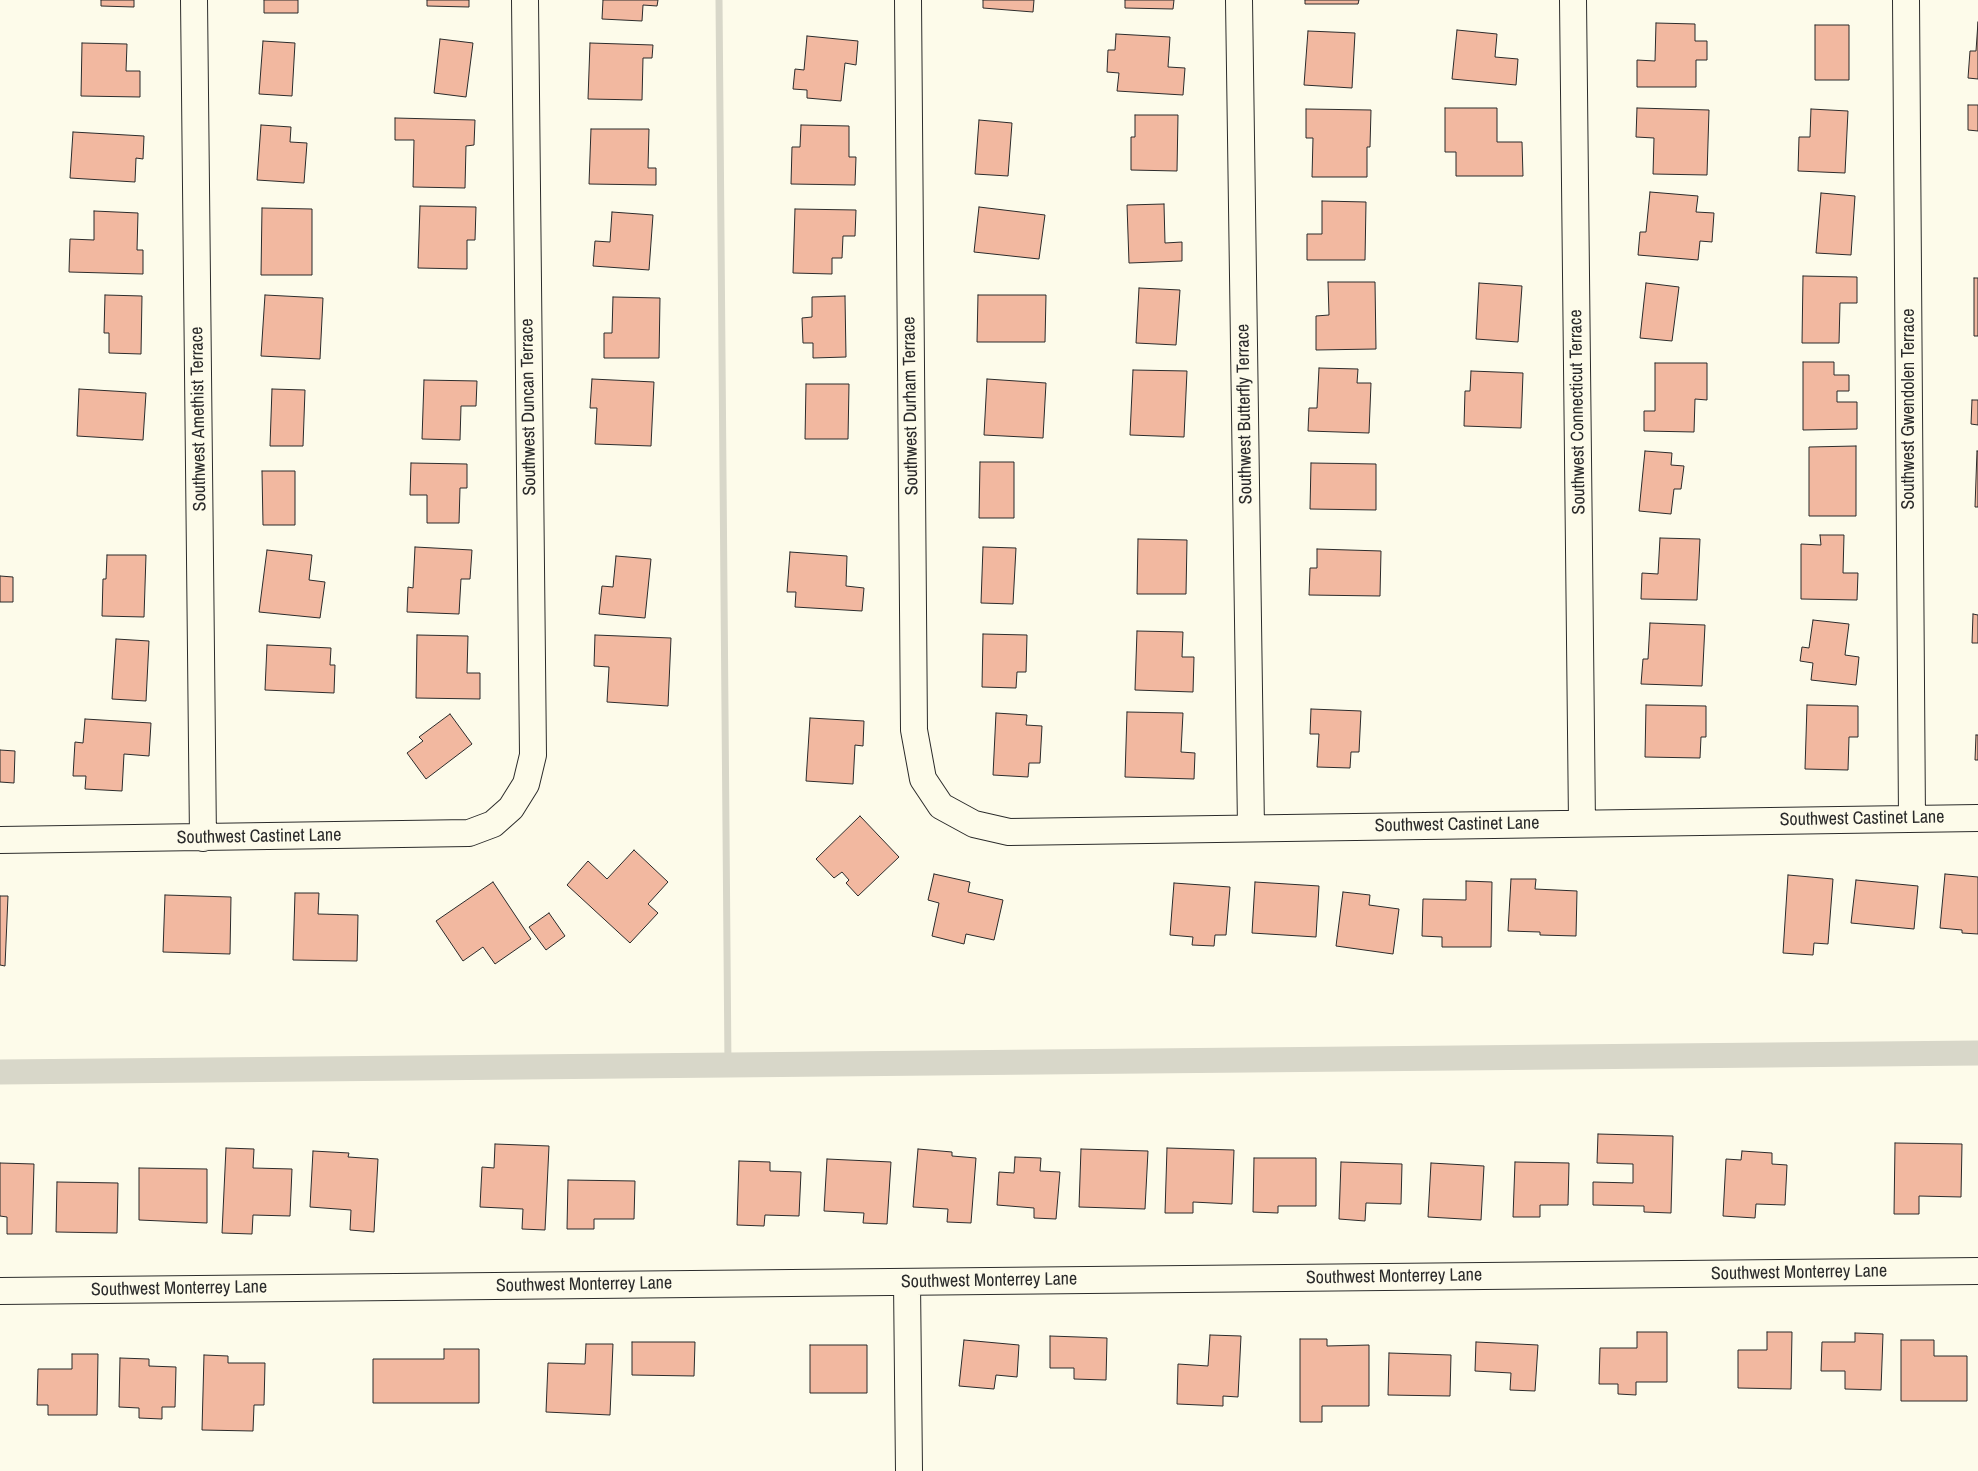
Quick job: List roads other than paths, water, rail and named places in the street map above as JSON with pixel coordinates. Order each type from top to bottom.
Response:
[{"type":"street","name":"Southwest Amethist Terrace","points":[[194,0],[203,838]]},
{"type":"street","name":"Southwest Duncan Terrace","points":[[511,808],[526,784],[533,755],[525,0]]},
{"type":"street","name":"Southwest Durham Terrace","points":[[908,0],[914,730],[923,779],[941,806]]},
{"type":"street","name":"Southwest Butterfly Terrace","points":[[1239,0],[1251,827]]},
{"type":"street","name":"Southwest Connecticut Terrace","points":[[1574,0],[1582,823]]},
{"type":"street","name":"Southwest Gwendolen Terrace","points":[[1906,0],[1912,818]]},
{"type":"street","name":"Southwest Castinet Lane","points":[[941,806],[974,824],[1009,832],[1251,827],[1978,818]]},
{"type":"street","name":"Southwest Castinet Lane","points":[[0,840],[469,833],[493,824],[511,808]]},
{"type":"street","name":"Southwest Monterrey Lane","points":[[0,1291],[1978,1271]]},
{"type":"street","points":[[906,1282],[908,1471]]},
{"type":"waterway","points":[[719,0],[728,1065]]},
{"type":"waterway","points":[[0,1072],[1978,1053]]}]
